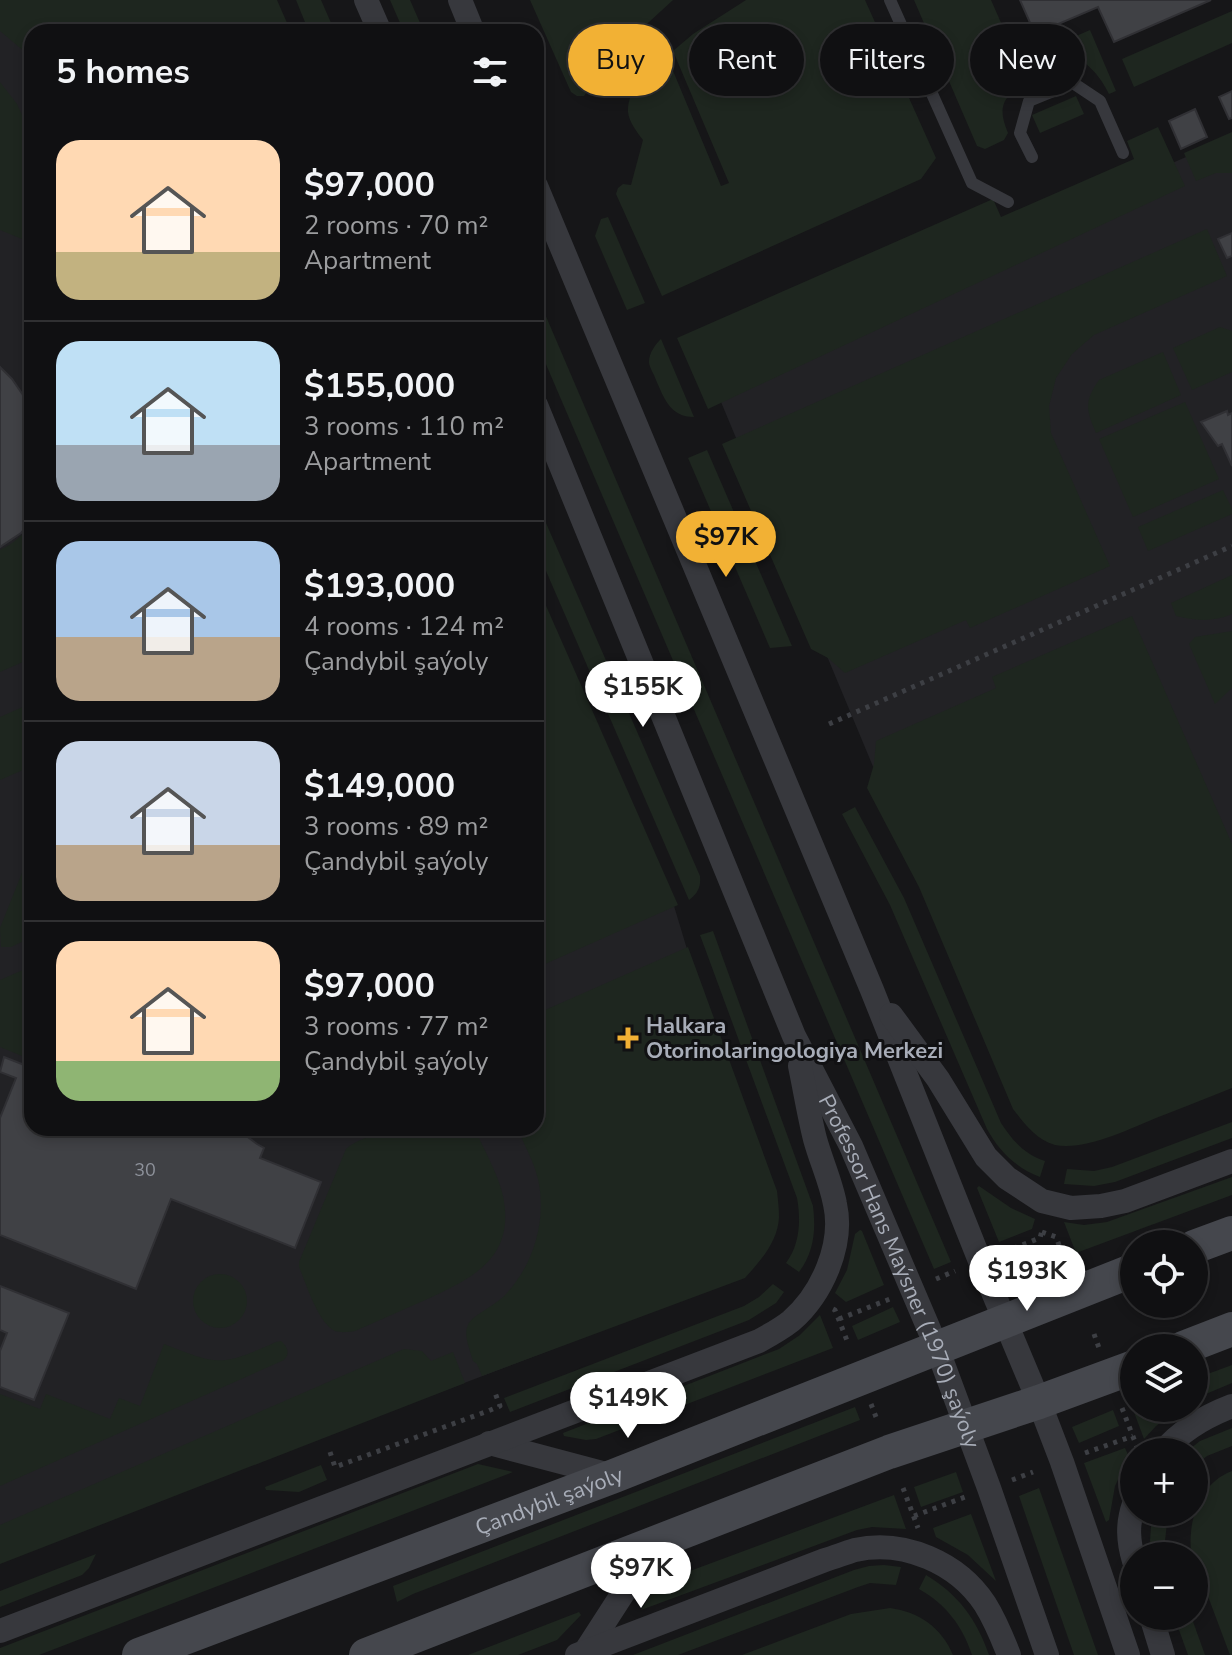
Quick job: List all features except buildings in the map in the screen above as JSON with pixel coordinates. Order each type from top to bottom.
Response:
[{"type":"main road","points":[[1208,1242],[1232,1233]]},
{"type":"main road","name":"Çandybil şaýoly","points":[[139,1655],[614,1476],[1120,1276]]},
{"type":"main road","points":[[1208,1338],[1232,1329]]},
{"type":"main road","points":[[366,1655],[889,1452],[1120,1372]]},
{"type":"street","points":[[366,0],[376,24]]},
{"type":"street","points":[[460,0],[470,24]]},
{"type":"street","points":[[544,205],[872,990],[1039,1402],[1128,1655]]},
{"type":"street","name":"Professor Hans Maýsner (1970) şaýoly","points":[[544,425],[794,1036],[851,1146],[937,1348],[1047,1655]]},
{"type":"street","points":[[872,990],[938,1079],[986,1157],[1007,1178],[1042,1201],[1071,1208],[1125,1201],[1232,1161]]},
{"type":"street","points":[[0,1631],[759,1341],[791,1322],[821,1282],[836,1236],[836,1206],[815,1138],[794,1036]]},
{"type":"street","points":[[1177,1438],[1193,1425],[1232,1406]]},
{"type":"street","points":[[489,1443],[614,1476]]},
{"type":"street","points":[[581,1654],[656,1542]]},
{"type":"street","points":[[581,1654],[825,1560],[856,1550],[884,1547],[931,1558],[966,1582],[990,1612],[1009,1655]]},
{"type":"street","points":[[1155,1630],[1163,1655]]},
{"type":"lane","points":[[890,0],[972,183],[1008,202]]},
{"type":"lane","points":[[1032,157],[1020,133],[1029,101],[1073,83],[1100,101],[1123,153]]},
{"type":"path","points":[[829,724],[1232,546]]},
{"type":"path","points":[[1004,1252],[1040,1238],[1045,1218]]},
{"type":"path","points":[[1042,1232],[1056,1237],[1065,1261]]},
{"type":"path","points":[[936,1279],[955,1271]]},
{"type":"path","points":[[839,1319],[891,1298]]},
{"type":"path","points":[[826,1304],[835,1310],[848,1343]]},
{"type":"path","points":[[1094,1334],[1099,1348]]},
{"type":"path","points":[[330,1452],[335,1467],[488,1411],[500,1406],[494,1390]]},
{"type":"path","points":[[1079,1455],[1133,1436],[1128,1422]]},
{"type":"path","points":[[1010,1480],[1033,1472]]},
{"type":"path","points":[[903,1488],[920,1533]]},
{"type":"path","points":[[914,1516],[966,1497]]},
{"type":"shaded area","points":[[0,0],[24,24],[24,738],[0,749]]},
{"type":"shaded area","points":[[0,0],[277,0],[288,24],[24,24],[24,51],[0,31]]},
{"type":"shaded area","points":[[296,0],[321,0],[332,24],[306,24]]},
{"type":"shaded area","points":[[390,0],[410,0],[420,24],[400,24]]},
{"type":"shaded area","points":[[530,0],[673,0],[647,24],[568,24],[568,85],[544,31],[544,24],[541,24]]},
{"type":"shaded area","points":[[746,0],[865,0],[876,24],[820,24],[820,96],[908,96],[936,158],[921,179],[662,296],[616,194],[623,184],[631,185],[643,140],[628,112],[631,96],[673,96],[673,71],[721,186],[729,183],[692,96],[804,96],[804,24],[709,24]]},
{"type":"shaded area","points":[[914,0],[991,0],[1002,24],[970,24],[970,96],[1008,96],[1003,109],[1008,133],[1004,140],[985,149],[977,146],[954,93],[954,24],[924,24]]},
{"type":"shaded area","points":[[1232,11],[1232,43],[1134,87],[1122,59]]},
{"type":"shaded area","points":[[1090,30],[1116,91],[1109,94],[1085,63],[1085,32]]},
{"type":"shaded area","points":[[689,37],[689,89],[673,51]]},
{"type":"shaded area","points":[[0,82],[17,104],[24,119],[24,240],[0,230]]},
{"type":"shaded area","points":[[1076,96],[1084,114],[1040,133],[1032,115]]},
{"type":"shaded area","points":[[1158,127],[1185,186],[708,409],[677,338],[993,199],[1001,217],[1134,159],[1127,141]]},
{"type":"shaded area","points":[[1232,132],[1232,173],[1216,173],[1196,181],[1184,153]]},
{"type":"shaded area","points":[[1232,137],[1232,1085],[1015,1107],[706,366]]},
{"type":"shaded area","points":[[608,217],[645,303],[627,310],[595,236],[601,219]]},
{"type":"shaded area","points":[[1207,229],[1227,276],[1094,335],[1072,354],[1056,378],[1049,406],[1051,433],[1110,566],[970,628],[966,620],[845,673],[828,658],[811,649],[722,444]]},
{"type":"shaded area","points":[[544,312],[951,1262],[934,1269],[544,360]]},
{"type":"shaded area","points":[[1220,327],[1232,331],[1232,372],[1192,390],[1173,348]]},
{"type":"shaded area","points":[[661,339],[694,417],[679,414],[669,405],[651,368],[650,355]]},
{"type":"shaded area","points":[[1163,352],[1181,395],[1096,433],[1088,406],[1099,380]]},
{"type":"shaded area","points":[[1185,402],[1219,479],[1133,517],[1099,439]]},
{"type":"shaded area","points":[[707,450],[792,646],[770,648],[688,458]]},
{"type":"shaded area","points":[[1223,490],[1232,514],[1148,551],[1138,527]]},
{"type":"shaded area","points":[[544,518],[700,876],[698,890],[689,900],[544,566]]},
{"type":"shaded area","points":[[24,532],[24,662],[0,672],[0,550]]},
{"type":"shaded area","points":[[1232,575],[1232,614],[1204,620],[1176,616],[1171,603]]},
{"type":"shaded area","points":[[544,601],[678,905],[544,964]]},
{"type":"shaded area","name":"Halkara Otorinolaringologiya Merkezi","points":[[544,612],[674,906],[687,949],[744,1276],[425,1398],[0,1531],[0,751],[24,740],[24,1136],[544,1136]]},
{"type":"shaded area","points":[[1132,616],[1232,844],[1232,1088],[1107,1138],[1080,1145],[1055,1145],[1036,1135],[1013,1109],[919,887],[867,788],[876,741],[996,688],[992,677]]},
{"type":"shaded area","points":[[1232,631],[1232,688],[1215,704],[1189,644],[1195,637]]},
{"type":"shaded area","points":[[24,706],[24,770],[0,780],[0,717]]},
{"type":"shaded area","points":[[855,807],[904,898],[1001,1123],[1020,1146],[1045,1161],[1040,1177],[1009,1158],[987,1129],[890,905],[842,814]]},
{"type":"shaded area","points":[[24,868],[24,941],[11,947],[1,947],[0,928]]},
{"type":"shaded area","points":[[713,931],[813,1206],[813,1240],[799,1272],[786,1263],[798,1232],[797,1198],[700,935]]},
{"type":"shaded area","points":[[688,947],[777,1191],[778,1226],[772,1243],[745,1278],[482,1376],[469,1347],[468,1325],[474,1317],[502,1298],[516,1282],[531,1255],[539,1225],[538,1179],[520,1136],[544,1136],[544,1010]]},
{"type":"shaded area","points":[[24,970],[24,1057],[0,1047],[0,980]]},
{"type":"shaded area","points":[[1232,1122],[1232,1138],[1115,1182],[1094,1186],[1064,1184],[1067,1169],[1094,1171],[1112,1167]]},
{"type":"shaded area","points":[[370,1136],[478,1136],[501,1188],[505,1218],[503,1236],[496,1251],[473,1275],[355,1331],[337,1332],[329,1327],[318,1311],[299,1262],[346,1149]]},
{"type":"shaded area","points":[[1232,1177],[1232,1195],[1138,1230],[1120,1230],[1120,1237],[1076,1253],[1064,1222],[1084,1225],[1107,1222]]},
{"type":"shaded area","points":[[979,1186],[1011,1208],[1035,1219],[1032,1229],[999,1242],[977,1188]]},
{"type":"shaded area","points":[[860,1230],[884,1285],[846,1302],[835,1293],[847,1270],[855,1234]]},
{"type":"shaded area","points":[[1048,1246],[1055,1262],[1014,1279],[1008,1263]]},
{"type":"shaded area","points":[[220,1274],[239,1282],[247,1301],[239,1320],[220,1328],[201,1320],[193,1301],[201,1282]]},
{"type":"shaded area","points":[[773,1284],[784,1292],[776,1303],[749,1320],[510,1412],[504,1398],[744,1306]]},
{"type":"shaded area","points":[[893,1307],[900,1322],[858,1340],[852,1326]]},
{"type":"shaded area","points":[[820,1315],[833,1348],[596,1439],[564,1436],[563,1433],[779,1349],[800,1335]]},
{"type":"shaded area","points":[[281,1341],[287,1350],[284,1360],[0,1486],[0,1394],[40,1409],[46,1394],[110,1419],[119,1398],[140,1406],[164,1344],[197,1356],[220,1360],[243,1356]]},
{"type":"shaded area","points":[[404,1349],[422,1351],[431,1361],[453,1352],[465,1383],[0,1564],[0,1525]]},
{"type":"shaded area","points":[[1232,1365],[1232,1383],[1208,1393],[1208,1374]]},
{"type":"shaded area","points":[[855,1407],[860,1420],[397,1602],[393,1586]]},
{"type":"shaded area","points":[[1113,1410],[1119,1426],[1079,1443],[1072,1427]]},
{"type":"shaded area","points":[[1138,1422],[1161,1422],[1145,1438]]},
{"type":"shaded area","points":[[1232,1428],[1232,1446],[1208,1456],[1207,1438]]},
{"type":"shaded area","points":[[1120,1450],[1120,1476],[1106,1522],[1084,1463]]},
{"type":"shaded area","points":[[478,1464],[513,1472],[39,1655],[0,1655],[0,1648]]},
{"type":"shaded area","points":[[321,1465],[327,1480],[299,1492],[266,1490],[265,1487]]},
{"type":"shaded area","points":[[1232,1471],[1232,1655],[1208,1596],[1208,1542],[1191,1542],[1192,1526],[1208,1526],[1208,1488]]},
{"type":"shaded area","points":[[956,1472],[963,1492],[921,1507],[914,1487]]},
{"type":"shaded area","points":[[1039,1488],[1098,1655],[1074,1655],[1019,1496]]},
{"type":"shaded area","points":[[894,1495],[906,1529],[872,1527],[857,1530],[641,1610],[663,1581]]},
{"type":"shaded area","points":[[971,1514],[996,1581],[968,1555],[936,1537],[933,1528]]},
{"type":"shaded area","points":[[1151,1526],[1167,1526],[1165,1542],[1150,1541]]},
{"type":"shaded area","points":[[96,1554],[82,1575],[0,1607],[0,1591]]},
{"type":"shaded area","points":[[884,1565],[901,1567],[896,1585],[870,1583],[678,1655],[633,1655],[854,1570]]},
{"type":"shaded area","points":[[926,1575],[965,1609],[979,1630],[989,1655],[972,1655],[952,1617],[919,1589]]},
{"type":"shaded area","points":[[890,1608],[928,1622],[942,1636],[953,1655],[742,1655],[851,1614]]},
{"type":"shaded area","points":[[579,1612],[581,1615],[557,1640],[518,1655],[468,1655]]},
{"type":"shaded area","points":[[1179,1630],[1196,1630],[1205,1655],[1188,1655]]},
{"type":"place","name":"Halkara Otorinolaringologiya Merkezi","points":[[628,1038]]}]
